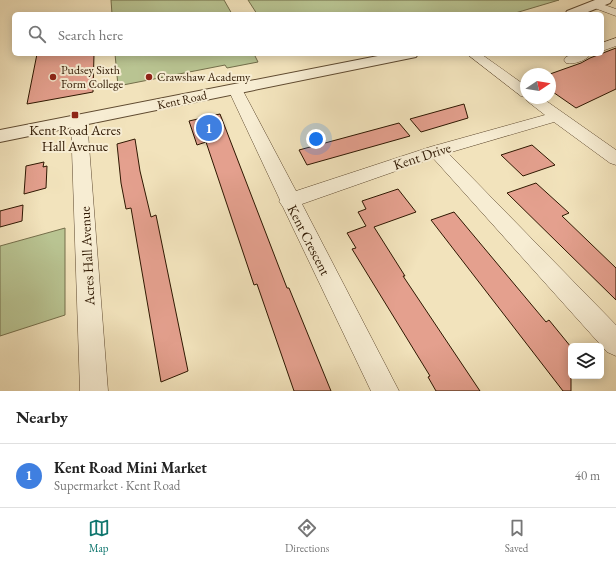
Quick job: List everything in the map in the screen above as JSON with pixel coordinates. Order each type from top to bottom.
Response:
[{"type":"street","points":[[577,12],[601,2],[616,13]]},
{"type":"street","points":[[604,46],[616,42]]},
{"type":"street","name":"Kent Road","points":[[0,136],[401,56]]},
{"type":"street","points":[[476,56],[520,89]]},
{"type":"street","points":[[571,60],[580,56]]},
{"type":"street","name":"Kent Crescent","points":[[235,89],[289,201],[385,391]]},
{"type":"street","points":[[540,104],[616,159]]},
{"type":"street","name":"Kent Drive","points":[[289,201],[436,151],[557,116]]},
{"type":"street","name":"Acres Hall Avenue","points":[[79,120],[94,391]]},
{"type":"street","points":[[436,151],[616,343]]},
{"type":"green space","points":[[111,0],[224,0],[231,12],[112,12]]},
{"type":"green space","points":[[248,0],[559,0],[519,12],[256,12]]},
{"type":"green space","points":[[115,56],[255,56],[258,62],[227,68],[225,65],[118,86]]},
{"type":"green space","points":[[65,228],[65,315],[0,336],[0,246]]},
{"type":"building","points":[[616,48],[616,89],[576,108],[556,94],[556,72],[595,56],[604,56],[604,53]]},
{"type":"building","points":[[37,56],[94,56],[93,92],[27,104]]},
{"type":"building","points":[[464,104],[468,118],[421,132],[410,119]]},
{"type":"building","points":[[220,114],[287,288],[289,288],[331,391],[294,391],[257,284],[254,285],[206,142],[197,145],[189,121]]},
{"type":"building","points":[[399,123],[410,136],[307,165],[299,150]]},
{"type":"building","points":[[135,139],[140,171],[151,217],[156,215],[188,371],[161,382],[131,208],[126,209],[121,183],[117,144]]},
{"type":"building","points":[[532,145],[555,165],[523,176],[501,155]]},
{"type":"building","points":[[44,162],[43,167],[47,166],[46,188],[24,194],[26,166]]},
{"type":"building","points":[[536,183],[569,213],[562,216],[616,268],[616,300],[507,193]]},
{"type":"building","points":[[398,189],[416,212],[374,227],[405,276],[403,276],[480,391],[436,391],[428,377],[430,376],[352,249],[356,248],[347,233],[366,226],[358,212],[366,209],[362,201]]},
{"type":"building","points":[[23,205],[22,221],[0,227],[0,211]]},
{"type":"building","points":[[454,212],[546,322],[549,320],[568,343],[568,379],[571,379],[571,391],[563,391],[431,220]]},
{"type":"place","name":"Pudsey Sixth Form College","points":[[53,77]]},
{"type":"place","name":"Crawshaw Academy","points":[[149,77]]},
{"type":"place","name":"Kent Road Acres Hall Avenue","points":[[75,115]]},
{"type":"place","name":"Kent Road Mini Market","points":[[209,128]]}]
